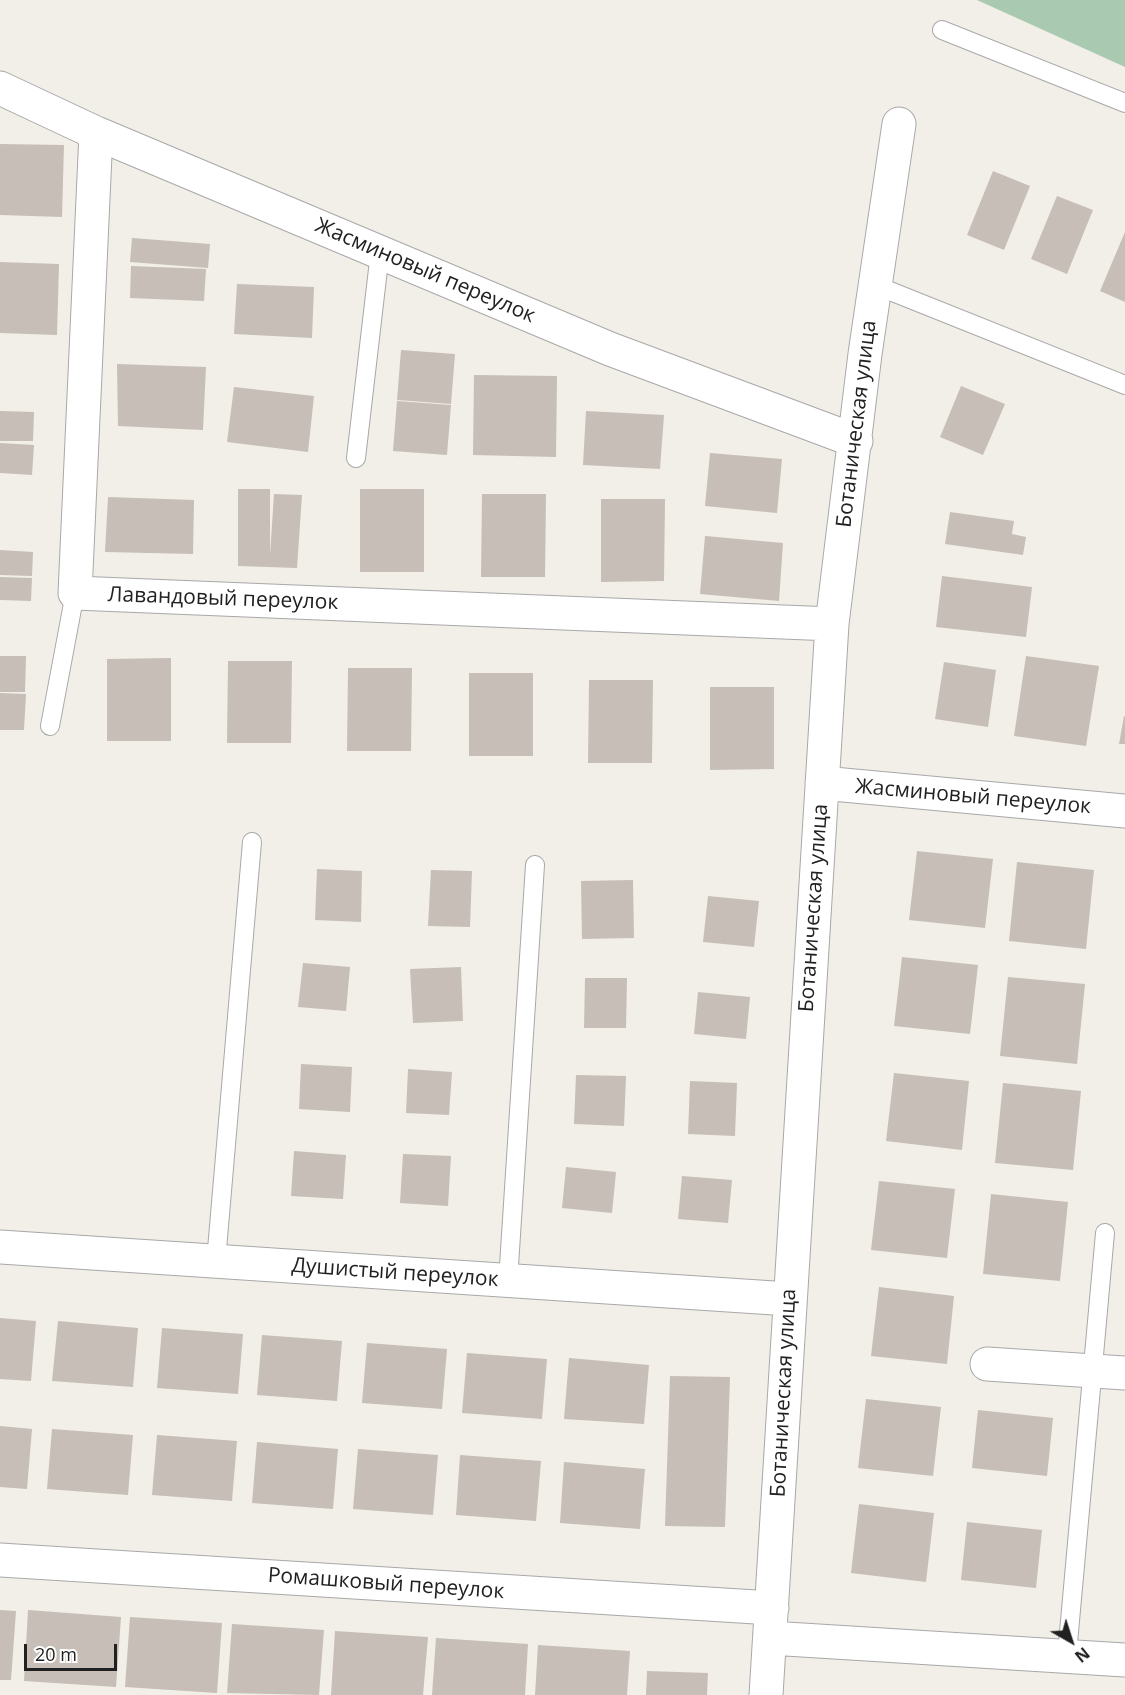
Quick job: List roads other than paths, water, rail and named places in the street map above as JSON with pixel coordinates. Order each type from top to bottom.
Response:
[{"type":"street","name":"Жасминовый переулок","points":[[0,88],[96,133],[610,349],[856,441]]},
{"type":"street","name":"Ботаническая улица","points":[[766,1695],[832,624],[875,285],[899,124]]},
{"type":"street","points":[[75,593],[96,133]]},
{"type":"street","name":"Лавандовый переулок","points":[[75,593],[832,624]]},
{"type":"street","name":"Жасминовый переулок","points":[[822,783],[1125,811]]},
{"type":"street","name":"Душистый переулок","points":[[0,1247],[789,1299]]},
{"type":"street","points":[[987,1364],[1125,1373]]},
{"type":"street","name":"Ромашковый переулок","points":[[0,1560],[771,1623],[1125,1660]]},
{"type":"lane","points":[[942,30],[1125,103]]},
{"type":"lane","points":[[356,459],[380,252]]},
{"type":"lane","points":[[875,285],[1125,385]]},
{"type":"lane","points":[[50,726],[75,593]]},
{"type":"lane","points":[[216,1261],[252,842]]},
{"type":"lane","points":[[508,1281],[535,865]]},
{"type":"lane","points":[[1067,1654],[1105,1233]]}]
